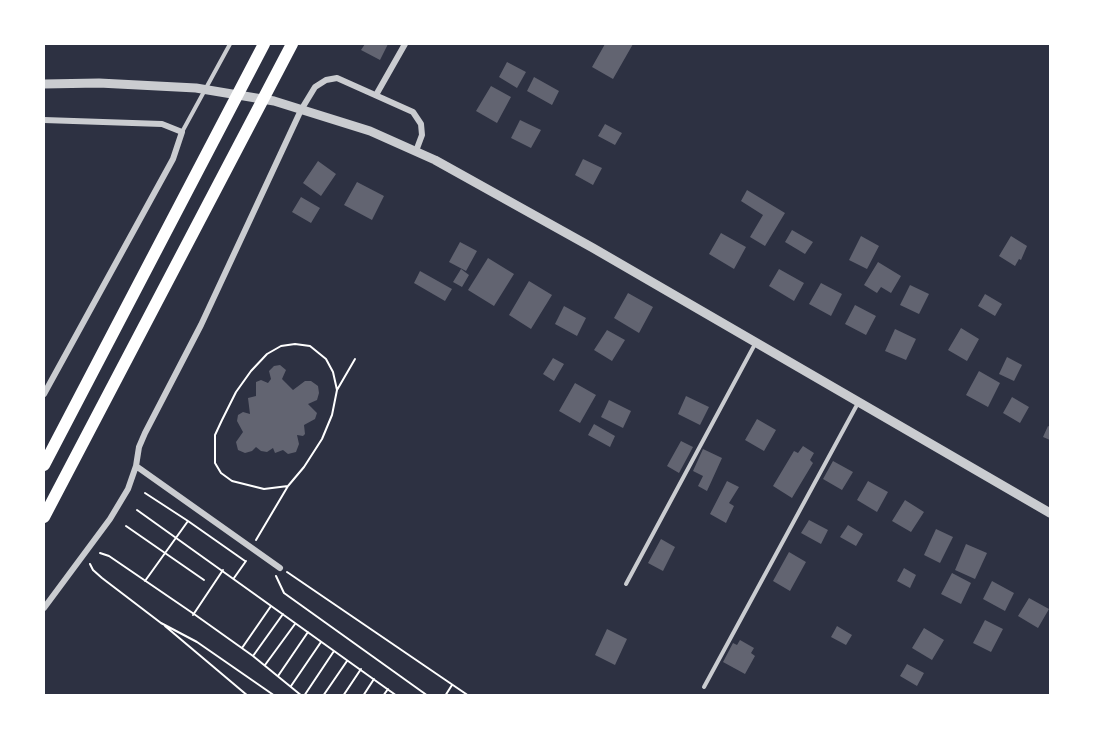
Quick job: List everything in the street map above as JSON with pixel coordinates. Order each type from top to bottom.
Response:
[{"type":"main road","points":[[44,465],[264,44]]},
{"type":"main road","points":[[44,517],[292,44]]},
{"type":"street","points":[[376,95],[405,44]]},
{"type":"street","points":[[44,608],[110,519],[128,489],[145,433],[201,325],[315,87],[326,80],[337,78],[413,112],[421,124],[422,135],[416,151]]},
{"type":"street","points":[[44,84],[163,85],[233,94],[274,101],[370,131],[416,151],[593,248],[1050,513]]},
{"type":"street","points":[[44,120],[162,124],[182,132],[173,159],[44,394]]},
{"type":"street","points":[[136,466],[251,551],[282,569]]},
{"type":"lane","points":[[182,132],[230,44]]},
{"type":"lane","points":[[626,584],[755,344]]},
{"type":"lane","points":[[704,687],[858,402]]},
{"type":"path","points":[[288,486],[264,489],[244,485],[221,473],[215,463],[215,435],[236,392],[267,354],[280,346],[296,344],[310,346],[326,359],[333,372],[337,390]]},
{"type":"path","points":[[234,578],[288,486],[304,467],[322,439],[332,415],[337,390],[355,359]]},
{"type":"path","points":[[145,493],[245,561]]},
{"type":"path","points":[[137,510],[397,696]]},
{"type":"path","points":[[145,581],[188,521]]},
{"type":"path","points":[[126,526],[204,580]]},
{"type":"path","points":[[87,549],[88,559],[97,574],[161,623],[248,696]]},
{"type":"path","points":[[100,554],[109,556],[194,614],[265,665],[303,696],[335,651]]},
{"type":"path","points":[[268,559],[284,592],[428,696]]},
{"type":"path","points":[[282,569],[469,696]]},
{"type":"path","points":[[194,614],[223,570]]},
{"type":"path","points":[[242,648],[271,605]]},
{"type":"path","points":[[253,656],[283,614]]},
{"type":"path","points":[[265,665],[295,622]]},
{"type":"path","points":[[161,623],[197,642],[275,696]]},
{"type":"path","points":[[278,676],[309,632]]},
{"type":"path","points":[[291,686],[321,641]]},
{"type":"path","points":[[323,696],[348,660]]},
{"type":"path","points":[[343,696],[361,669]]},
{"type":"path","points":[[363,696],[375,679]]},
{"type":"path","points":[[445,696],[453,685]]},
{"type":"path","points":[[383,696],[388,689]]},
{"type":"path","points":[[458,696],[461,690]]},
{"type":"building","points":[[365,44],[388,44],[380,60],[361,50]]},
{"type":"building","points":[[605,44],[633,44],[613,79],[592,67]]},
{"type":"building","points":[[507,62],[526,72],[517,88],[499,77]]},
{"type":"building","points":[[534,77],[559,91],[552,105],[527,91]]},
{"type":"building","points":[[491,86],[511,97],[497,123],[476,111]]},
{"type":"building","points":[[520,120],[541,130],[531,148],[511,138]]},
{"type":"building","points":[[605,124],[622,133],[615,145],[598,136]]},
{"type":"building","points":[[583,159],[602,168],[593,185],[575,175]]},
{"type":"building","points":[[318,161],[336,174],[321,196],[303,183]]},
{"type":"building","points":[[357,182],[384,196],[372,220],[344,205]]},
{"type":"building","points":[[747,190],[785,213],[765,246],[750,237],[763,215],[741,201]]},
{"type":"building","points":[[301,197],[320,208],[311,223],[292,212]]},
{"type":"building","points":[[792,230],[813,242],[805,254],[785,242]]},
{"type":"building","points":[[721,233],[746,247],[734,269],[709,254]]},
{"type":"building","points":[[861,236],[879,246],[867,269],[849,260]]},
{"type":"building","points":[[1011,236],[1027,246],[1021,260],[1019,259],[1015,266],[999,256]]},
{"type":"building","points":[[460,242],[477,251],[466,271],[449,262]]},
{"type":"building","points":[[488,258],[514,274],[494,306],[468,290]]},
{"type":"building","points":[[878,262],[901,276],[891,293],[881,287],[877,293],[864,285]]},
{"type":"building","points":[[461,269],[469,275],[462,287],[453,282]]},
{"type":"building","points":[[779,269],[804,283],[794,301],[769,286]]},
{"type":"building","points":[[420,271],[452,289],[445,301],[414,283]]},
{"type":"building","points":[[529,281],[552,295],[531,329],[509,315]]},
{"type":"building","points":[[821,283],[842,294],[831,316],[809,304]]},
{"type":"building","points":[[910,285],[929,294],[919,314],[900,305]]},
{"type":"building","points":[[628,293],[653,307],[639,333],[614,318]]},
{"type":"building","points":[[985,294],[1002,304],[995,316],[978,306]]},
{"type":"building","points":[[855,305],[876,316],[866,335],[845,324]]},
{"type":"building","points":[[564,306],[586,318],[577,336],[555,324]]},
{"type":"building","points":[[961,328],[979,339],[967,361],[948,350]]},
{"type":"building","points":[[895,329],[916,339],[906,360],[885,351]]},
{"type":"building","points":[[607,330],[625,340],[612,361],[594,350]]},
{"type":"building","points":[[1007,357],[1022,365],[1014,381],[999,374]]},
{"type":"building","points":[[553,358],[564,364],[554,381],[543,374]]},
{"type":"building","points":[[280,365],[286,370],[282,379],[293,390],[305,381],[311,381],[318,386],[317,400],[308,404],[317,413],[315,419],[304,425],[305,434],[303,436],[297,435],[299,444],[296,452],[288,454],[283,450],[275,453],[273,448],[267,452],[256,447],[245,453],[238,450],[236,442],[243,432],[237,421],[238,415],[243,412],[250,414],[248,398],[256,396],[256,382],[261,380],[268,383],[271,379],[269,371],[274,366]]},
{"type":"building","points":[[979,371],[1000,383],[988,407],[966,395]]},
{"type":"building","points":[[575,383],[596,395],[580,423],[559,411]]},
{"type":"building","points":[[686,396],[709,407],[700,425],[678,414]]},
{"type":"building","points":[[1012,397],[1029,407],[1020,423],[1003,413]]},
{"type":"building","points":[[609,400],[631,411],[623,428],[601,417]]},
{"type":"building","points":[[757,419],[776,430],[764,451],[745,440]]},
{"type":"building","points":[[594,424],[615,436],[610,447],[588,435]]},
{"type":"building","points":[[1048,426],[1050,427],[1050,440],[1043,437]]},
{"type":"building","points":[[681,441],[693,447],[679,473],[667,466]]},
{"type":"building","points":[[803,446],[814,453],[810,460],[813,463],[792,498],[773,486],[794,451],[798,453]]},
{"type":"building","points":[[703,449],[722,458],[707,491],[698,486],[703,476],[693,471]]},
{"type":"building","points":[[833,461],[853,472],[842,490],[823,479]]},
{"type":"building","points":[[727,481],[739,487],[729,503],[734,506],[726,523],[710,514]]},
{"type":"building","points":[[868,481],[888,492],[877,512],[857,500]]},
{"type":"building","points":[[905,500],[924,512],[911,532],[892,521]]},
{"type":"building","points":[[809,520],[828,530],[821,544],[801,533]]},
{"type":"building","points":[[848,525],[863,534],[856,546],[840,537]]},
{"type":"building","points":[[936,529],[953,537],[940,563],[924,555]]},
{"type":"building","points":[[661,539],[675,547],[663,571],[648,563]]},
{"type":"building","points":[[966,544],[987,553],[975,579],[955,570]]},
{"type":"building","points":[[789,552],[806,562],[790,591],[773,581]]},
{"type":"building","points":[[904,568],[916,575],[910,588],[897,581]]},
{"type":"building","points":[[952,573],[971,583],[961,604],[941,594]]},
{"type":"building","points":[[992,581],[1014,593],[1005,611],[983,599]]},
{"type":"building","points":[[1029,598],[1049,609],[1038,628],[1018,616]]},
{"type":"building","points":[[985,620],[1003,629],[991,652],[973,643]]},
{"type":"building","points":[[837,626],[852,635],[846,645],[831,637]]},
{"type":"building","points":[[924,628],[944,640],[932,660],[912,648]]},
{"type":"building","points":[[607,629],[627,639],[615,665],[595,655]]},
{"type":"building","points":[[740,640],[754,648],[751,653],[755,656],[745,674],[723,662],[733,643],[737,645]]},
{"type":"building","points":[[907,664],[924,673],[917,686],[900,676]]}]
